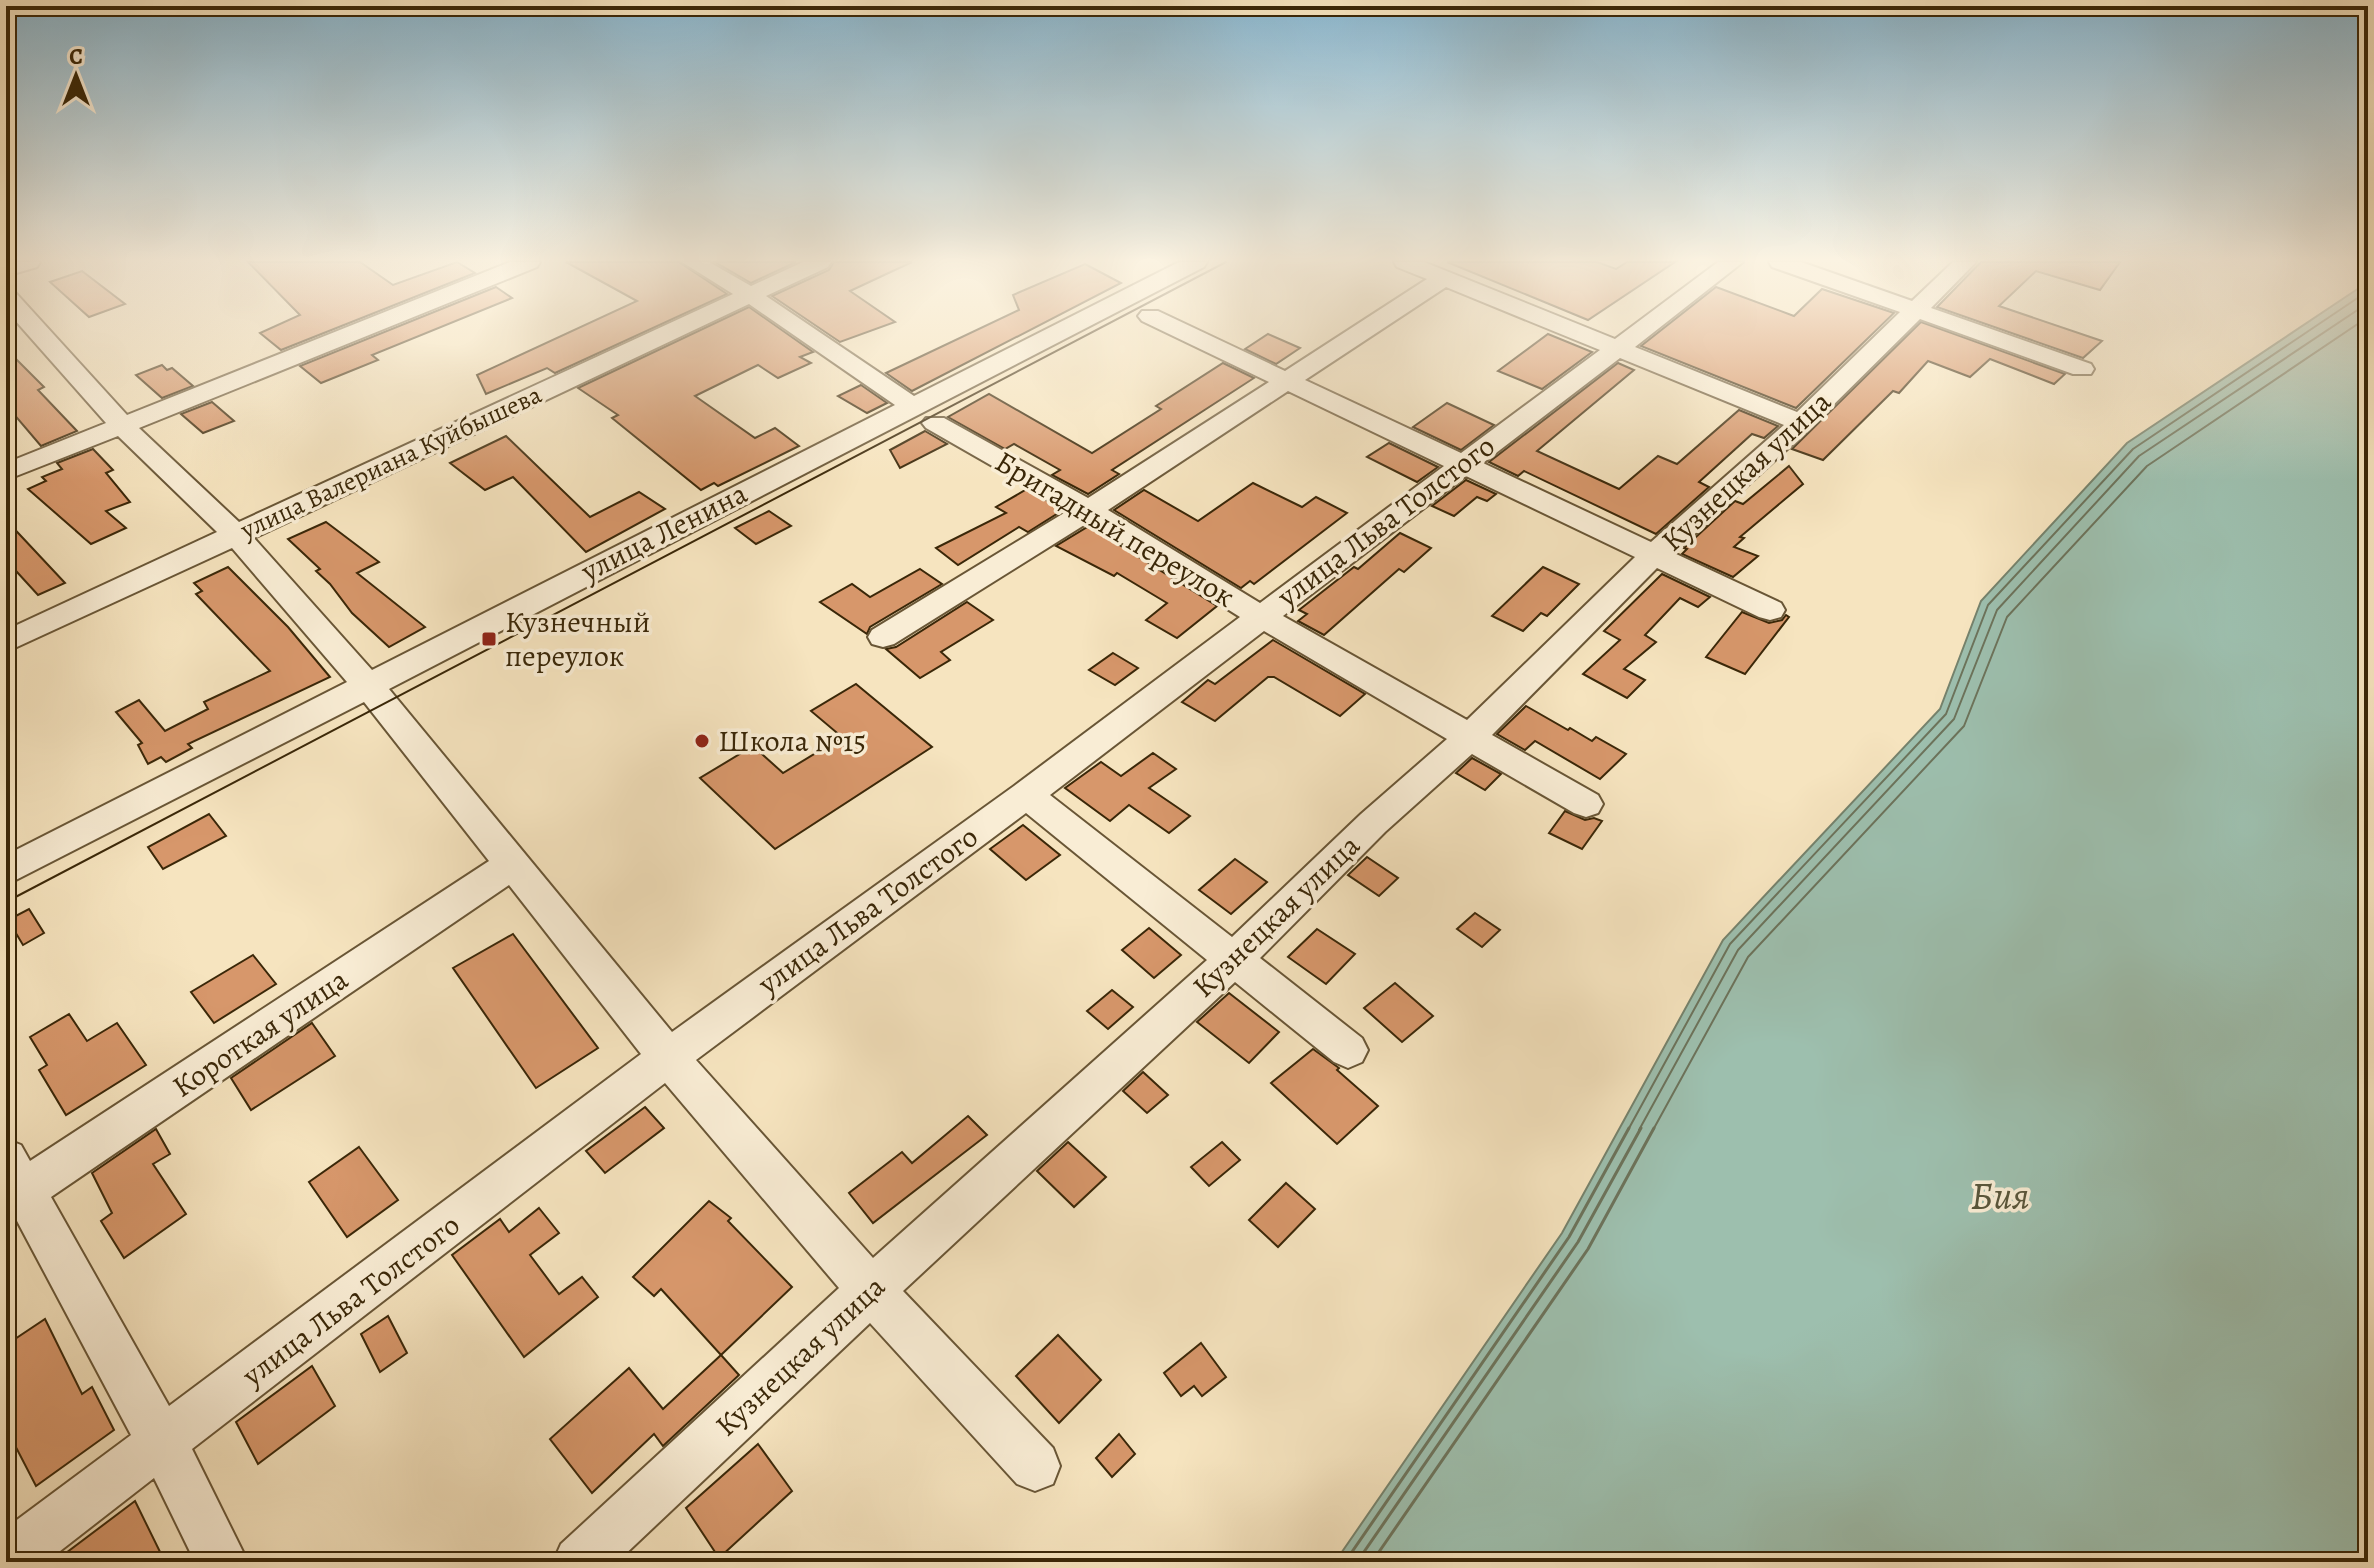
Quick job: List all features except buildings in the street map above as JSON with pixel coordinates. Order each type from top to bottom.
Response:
[{"type":"street","points":[[41,335],[124,427],[236,535],[366,684],[668,1057],[871,1290],[1035,1466]]},
{"type":"street","points":[[6,472],[349,335]]},
{"type":"street","name":"улица Валериана Куйбышева","points":[[6,642],[661,335]]},
{"type":"street","points":[[809,335],[911,405]]},
{"type":"street","name":"улица Ленина","points":[[6,871],[1050,335]]},
{"type":"street","points":[[1192,335],[1770,610]]},
{"type":"street","points":[[883,637],[1089,510],[1357,335]]},
{"type":"street","points":[[1584,335],[1801,423]]},
{"type":"street","name":"улица Льва Толстого","points":[[6,1560],[163,1444],[668,1057],[1026,795],[1632,335]]},
{"type":"street","name":"Кузнецкая улица","points":[[579,1562],[1232,961],[1373,823],[1472,735],[1654,557],[1801,423],[1888,335]]},
{"type":"street","points":[[1987,335],[2082,369]]},
{"type":"street","name":"Бригадный переулок","points":[[935,423],[1089,510],[1260,616],[1472,735],[1586,804]]},
{"type":"street","points":[[1026,795],[1348,1050]]},
{"type":"street","name":"Короткая улица","points":[[11,1184],[514,863]]},
{"type":"street","points":[[11,1184],[163,1444],[222,1562]]},
{"type":"water","name":"Бия","points":[[2288,335],[2368,335],[2368,1562],[1335,1562],[1562,1233],[1723,940],[1940,709],[1981,601],[2127,443]]},
{"type":"tram line","points":[[6,902],[1087,335]]},
{"type":"place","name":"Кузнечный переулок","points":[[489,639]]},
{"type":"place","name":"Школа №15","points":[[702,741]]}]
